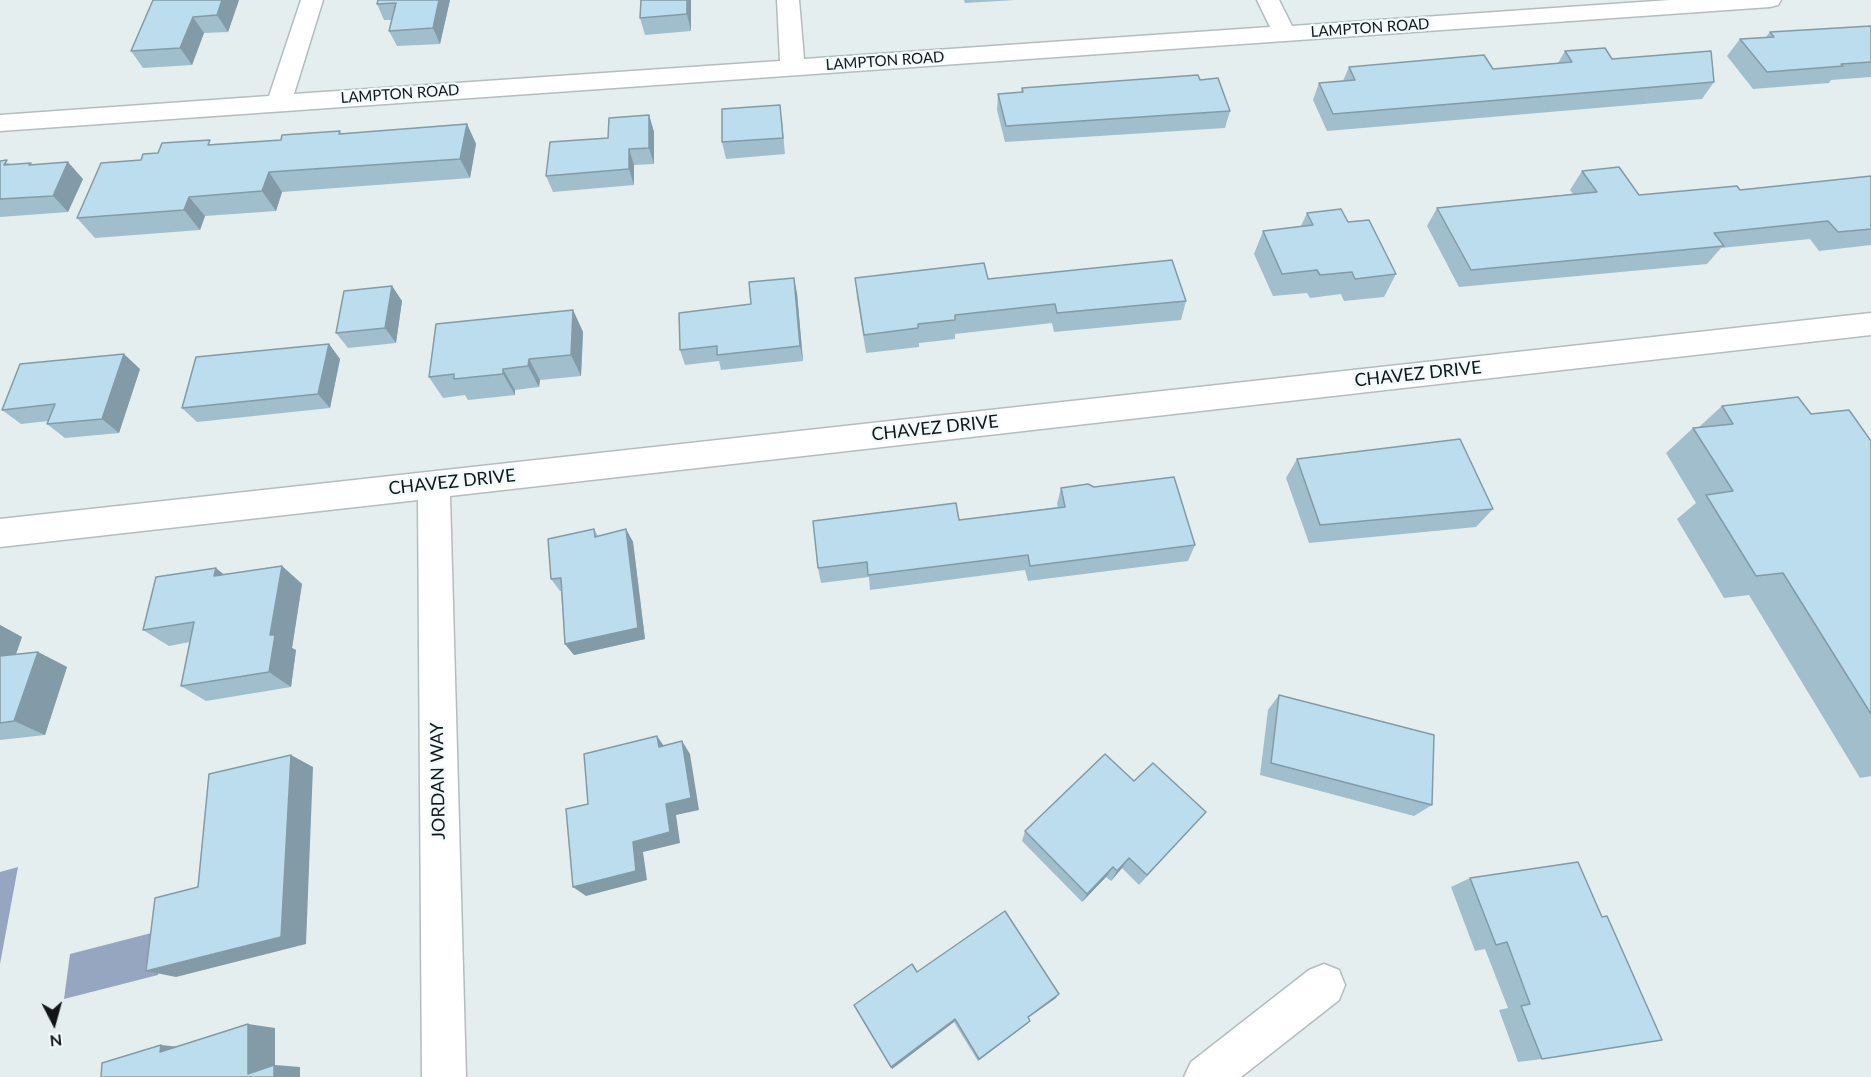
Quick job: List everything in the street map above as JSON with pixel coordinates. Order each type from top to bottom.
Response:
[{"type":"street","points":[[279,102],[312,0]]},
{"type":"street","points":[[788,0],[792,67]]},
{"type":"street","points":[[1268,0],[1284,33]]},
{"type":"street","name":"LAMPTON ROAD","points":[[0,123],[1760,0]]},
{"type":"street","name":"CHAVEZ DRIVE","points":[[0,533],[1871,324]]},
{"type":"street","name":"JORDAN WAY","points":[[434,484],[444,1077]]},
{"type":"street","points":[[1206,1077],[1324,985]]},
{"type":"water","points":[[18,867],[0,964],[0,872]]},
{"type":"water","points":[[163,930],[158,975],[64,999],[70,954]]},
{"type":"building","points":[[153,0],[222,0],[217,15],[193,17],[180,48],[131,51]]},
{"type":"building","points":[[378,0],[439,0],[433,28],[389,31],[396,3],[377,4]]},
{"type":"building","points":[[641,0],[687,0],[687,14],[640,18]]},
{"type":"building","points":[[1871,26],[1871,62],[1841,64],[1843,66],[1767,72],[1740,39],[1774,37],[1770,32]]},
{"type":"building","points":[[1605,48],[1612,59],[1711,51],[1714,82],[1333,114],[1319,83],[1355,80],[1349,67],[1484,55],[1493,69],[1572,62],[1565,51]]},
{"type":"building","points":[[1198,75],[1200,80],[1218,78],[1230,111],[1006,126],[998,94],[1023,92],[1022,88]]},
{"type":"building","points":[[780,105],[783,138],[722,142],[722,109]]},
{"type":"building","points":[[649,115],[649,148],[629,149],[629,169],[546,176],[550,142],[608,138],[609,118]]},
{"type":"building","points":[[467,124],[460,159],[269,172],[262,191],[189,197],[184,210],[77,218],[101,163],[141,160],[143,154],[158,153],[162,143],[210,140],[208,145],[281,140],[282,135],[340,131],[339,134]]},
{"type":"building","points":[[7,160],[4,165],[68,162],[53,196],[0,199],[0,161]]},
{"type":"building","points":[[1619,167],[1639,195],[1737,186],[1740,190],[1871,176],[1871,229],[1838,232],[1828,221],[1714,233],[1724,246],[1471,270],[1437,208],[1597,192],[1582,171]]},
{"type":"building","points":[[1341,209],[1348,222],[1369,220],[1396,274],[1355,279],[1352,272],[1320,275],[1317,270],[1282,274],[1263,231],[1313,225],[1307,213]]},
{"type":"building","points":[[1172,260],[1186,301],[1057,313],[1055,304],[955,315],[955,320],[918,324],[918,328],[864,335],[855,278],[984,263],[988,279]]},
{"type":"building","points":[[794,278],[800,346],[717,355],[717,346],[680,350],[679,313],[751,304],[749,282]]},
{"type":"building","points":[[392,286],[385,328],[336,333],[344,291]]},
{"type":"building","points":[[573,310],[571,355],[529,359],[528,366],[503,369],[503,374],[454,379],[454,374],[429,377],[436,324]]},
{"type":"building","points":[[329,344],[318,394],[182,408],[196,357]]},
{"type":"building","points":[[124,354],[102,419],[47,424],[55,404],[2,410],[20,364]]},
{"type":"building","points":[[1798,397],[1811,414],[1849,410],[1871,441],[1871,714],[1783,573],[1756,576],[1706,495],[1733,491],[1693,428],[1733,424],[1722,406]]},
{"type":"building","points":[[1460,439],[1493,509],[1320,525],[1297,459]]},
{"type":"building","points":[[1174,477],[1195,545],[1030,566],[1028,555],[868,575],[867,562],[818,568],[813,521],[956,503],[959,520],[1065,507],[1061,488],[1088,484],[1094,487]]},
{"type":"building","points":[[594,529],[595,537],[626,529],[638,628],[565,644],[561,578],[551,579],[548,539]]},
{"type":"building","points":[[282,566],[270,635],[275,635],[269,672],[181,686],[194,622],[143,630],[156,577],[216,568],[214,576]]},
{"type":"building","points":[[38,652],[14,721],[0,723],[0,656]]},
{"type":"building","points":[[1279,695],[1434,735],[1432,805],[1271,763]]},
{"type":"building","points":[[657,736],[659,747],[682,741],[691,798],[666,804],[670,832],[633,842],[636,871],[573,887],[566,809],[588,804],[584,754]]},
{"type":"building","points":[[1105,754],[1134,781],[1153,763],[1206,812],[1147,875],[1129,858],[1117,871],[1113,867],[1087,894],[1025,831]]},
{"type":"building","points":[[291,755],[281,937],[146,971],[155,898],[198,887],[209,774]]},
{"type":"building","points":[[1578,862],[1602,917],[1607,916],[1662,1040],[1542,1059],[1521,1006],[1530,1004],[1507,942],[1496,945],[1470,878]]},
{"type":"building","points":[[1005,911],[1059,994],[1028,1017],[1030,1021],[979,1059],[955,1019],[891,1067],[854,1005],[912,964],[917,972]]},
{"type":"building","points":[[248,1024],[248,1074],[274,1065],[274,1077],[101,1077],[102,1063],[161,1045],[160,1052]]}]
